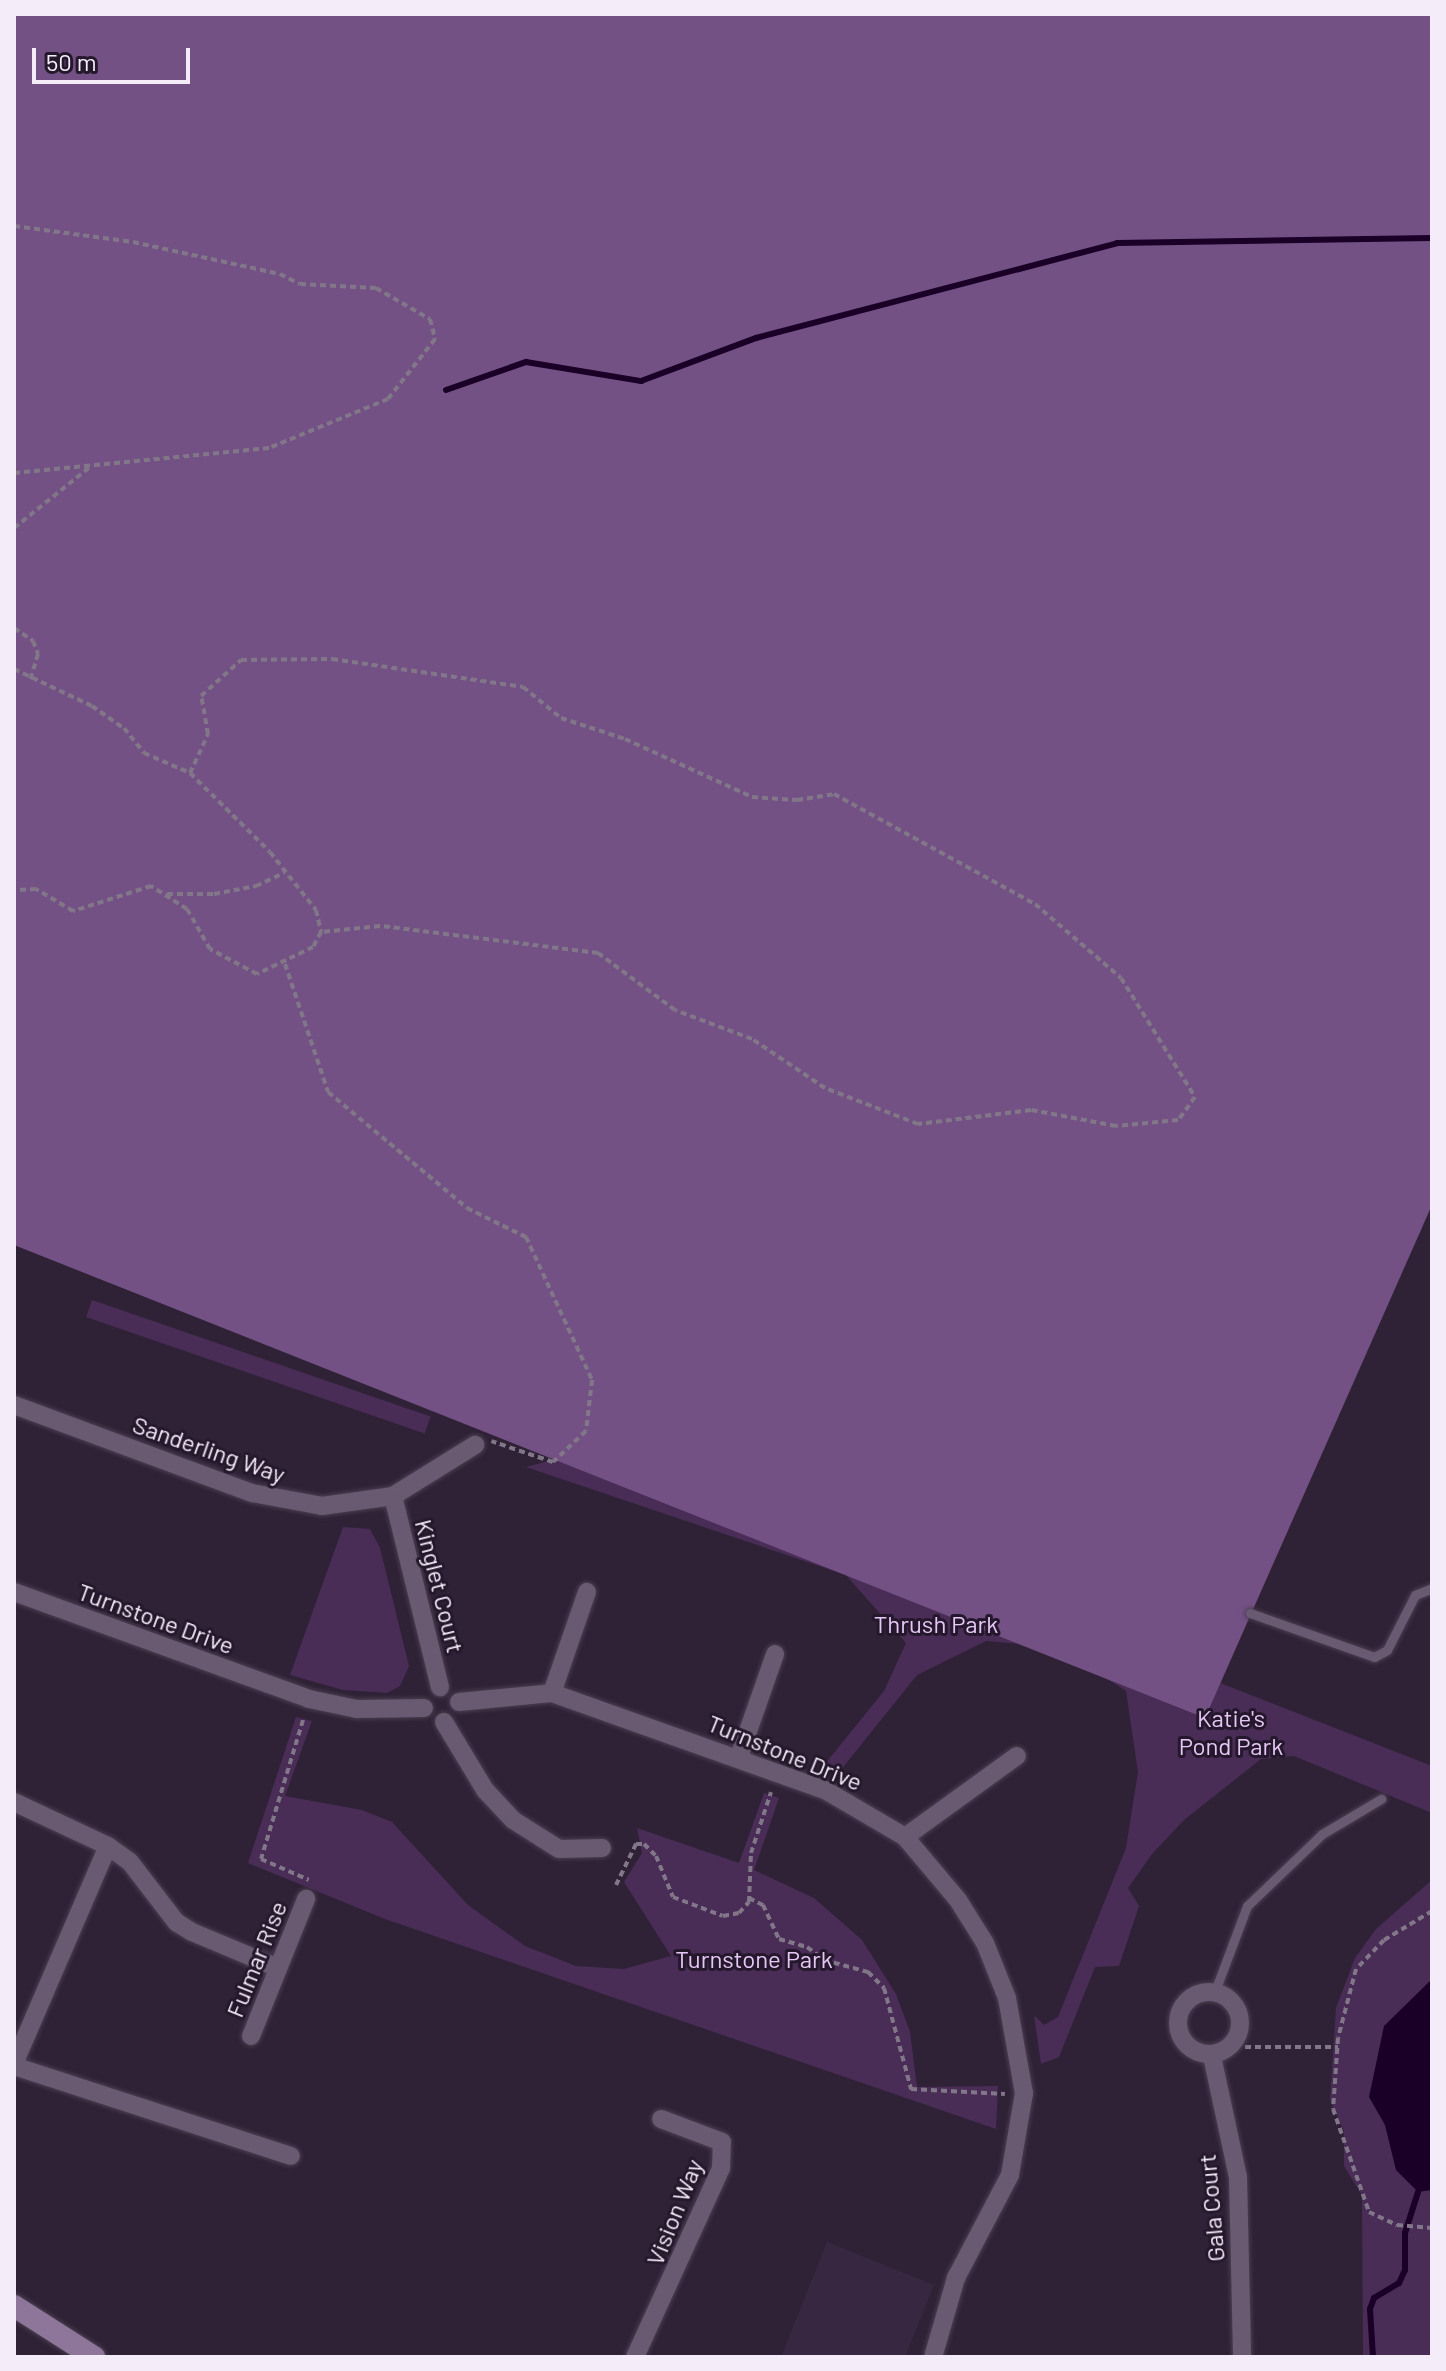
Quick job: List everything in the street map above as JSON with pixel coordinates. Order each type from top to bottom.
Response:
[{"type":"main road","points":[[14,2306],[94,2357]]},
{"type":"street","name":"Sanderling Way","points":[[14,1405],[291,1503],[322,1506],[393,1496],[478,1441]]},
{"type":"street","name":"Kinglet Court","points":[[393,1496],[440,1687]]},
{"type":"street","name":"Turnstone Drive","points":[[14,1592],[309,1699],[357,1709],[424,1708]]},
{"type":"street","points":[[552,1693],[587,1592]]},
{"type":"street","points":[[739,1757],[775,1654]]},
{"type":"street","points":[[440,1687],[456,1693],[459,1702],[454,1718],[444,1722],[429,1717],[424,1708],[425,1698],[440,1687]]},
{"type":"street","name":"Turnstone Drive","points":[[459,1702],[552,1693],[825,1790],[905,1837],[958,1900],[985,1943],[1007,1998],[1024,2093],[1010,2175],[956,2278],[933,2357]]},
{"type":"street","points":[[444,1722],[485,1790],[513,1820],[559,1849],[602,1848]]},
{"type":"street","points":[[905,1837],[1017,1756]]},
{"type":"street","points":[[14,1802],[108,1846],[130,1862],[176,1922],[278,1968]]},
{"type":"street","points":[[108,1846],[14,2065],[291,2156]]},
{"type":"street","name":"Fulmar Rise","points":[[251,2036],[306,1899]]},
{"type":"street","points":[[1215,1991],[1232,2002],[1238,2023],[1230,2044],[1212,2056],[1190,2046],[1179,2023],[1189,1999],[1215,1991]]},
{"type":"street","name":"Gala Court","points":[[1212,2056],[1238,2177],[1242,2357]]},
{"type":"street","name":"Vision Way","points":[[635,2357],[721,2168],[722,2142],[661,2119]]},
{"type":"lane","points":[[1250,1613],[1374,1657],[1387,1650],[1415,1595],[1432,1588]]},
{"type":"lane","points":[[1215,1991],[1247,1906],[1322,1834],[1381,1799]]},
{"type":"path","points":[[14,226],[133,242],[280,274],[300,284],[376,288],[430,319],[435,339],[388,399],[269,448],[14,473]]},
{"type":"path","points":[[14,528],[91,467]]},
{"type":"path","points":[[14,628],[33,641],[38,654],[30,680]]},
{"type":"path","points":[[190,773],[208,734],[201,696],[241,660],[332,659],[523,687],[561,718],[625,739],[752,797],[797,800],[834,794],[1035,904],[1121,978],[1195,1097],[1178,1120],[1116,1126],[1031,1110],[918,1124],[825,1088],[752,1039],[675,1010],[598,953],[380,926],[321,932]]},
{"type":"path","points":[[14,669],[30,680],[92,706],[124,728],[144,753],[190,773],[270,852],[316,910],[321,932],[313,947],[285,964],[257,974],[210,949],[187,909],[151,886],[137,887],[110,903],[90,902],[73,911],[36,889],[14,890]]},
{"type":"path","points":[[164,895],[214,894],[284,873]]},
{"type":"path","points":[[285,964],[328,1092],[467,1208],[526,1237],[592,1380],[586,1431],[553,1462],[478,1441]]},
{"type":"path","points":[[298,1874],[261,1859],[303,1720]]},
{"type":"path","points":[[616,1885],[636,1844],[644,1844],[656,1856],[673,1897],[723,1916],[739,1913],[749,1898],[751,1853],[771,1792]]},
{"type":"path","points":[[749,1898],[763,1905],[779,1939],[841,1966],[868,1972],[884,1988],[911,2089],[1007,2094]]},
{"type":"path","points":[[1432,1911],[1384,1940],[1356,1969],[1338,2047],[1333,2109],[1369,2212],[1397,2225],[1415,2229],[1432,2228]]},
{"type":"path","points":[[1245,2047],[1338,2047]]},
{"type":"shaded area","points":[[14,14],[1432,14],[1432,1205],[1205,1718],[14,1245]]},
{"type":"shaded area","points":[[1432,1979],[1432,2190],[1418,2192],[1396,2170],[1385,2125],[1369,2097],[1384,2026]]},
{"type":"shaded area","points":[[827,2242],[934,2285],[905,2357],[781,2357]]},
{"type":"green space","points":[[92,1300],[430,1417],[425,1434],[86,1317]]},
{"type":"green space","name":"Thrush Park","points":[[560,1458],[1210,1679],[1432,1766],[1432,1813],[1294,1756],[1261,1759],[1184,1820],[1152,1854],[1128,1888],[1139,1906],[1119,1966],[1095,1967],[1059,2057],[1041,2064],[1034,2015],[1044,2025],[1058,2017],[1126,1848],[1138,1772],[1126,1691],[1058,1647],[986,1641],[917,1675],[840,1771],[825,1764],[884,1691],[906,1643],[846,1575],[526,1467]]},
{"type":"green space","points":[[343,1527],[370,1529],[380,1548],[409,1666],[400,1686],[387,1693],[343,1690],[290,1675]]},
{"type":"green space","name":"Turnstone Park","points":[[296,1717],[312,1721],[285,1796],[362,1810],[392,1822],[468,1905],[525,1946],[576,1966],[624,1969],[671,1956],[624,1882],[642,1853],[637,1828],[739,1863],[764,1793],[779,1798],[754,1870],[814,1898],[862,1940],[896,1994],[910,2032],[917,2087],[998,2086],[996,2129],[385,1919],[248,1863]]},
{"type":"green space","points":[[1432,1880],[1432,2357],[1363,2357],[1362,2195],[1344,2166],[1344,2131],[1330,2100],[1336,2008],[1355,1958],[1376,1929]]},
{"type":"waterway","points":[[446,390],[526,362],[641,381],[756,338],[1117,243],[1432,238]]},
{"type":"waterway","points":[[1373,2357],[1370,2309],[1374,2298],[1399,2283],[1405,2270],[1405,2233],[1418,2192]]},
{"type":"park label","name":"Katie's Pond Park","points":[[1231,1732]]}]
